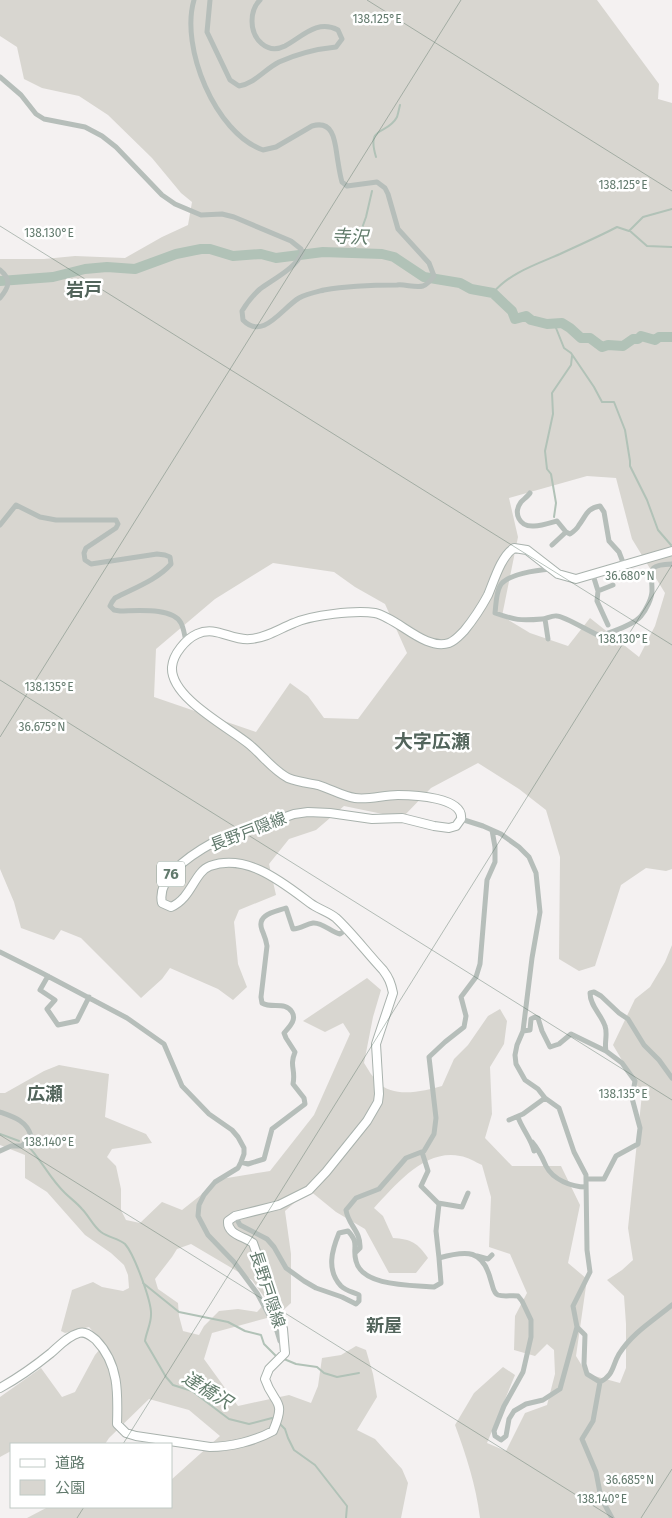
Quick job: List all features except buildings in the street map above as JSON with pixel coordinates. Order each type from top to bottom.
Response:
[{"type":"main road","points":[[461,819],[461,813],[456,806],[436,799],[399,795],[371,799],[356,798],[340,794],[319,785],[293,780],[282,774],[246,742],[202,711],[179,686],[174,679],[172,665],[175,656],[193,636],[206,630],[250,639],[271,634],[306,619],[363,612],[387,617],[426,640],[438,644],[446,644],[452,642],[460,635],[477,614],[498,570],[511,549],[527,550],[551,569],[562,576],[572,579],[580,579],[672,551]]},
{"type":"main road","name":"長野戸隠線","points":[[0,1388],[21,1376],[69,1338],[84,1332],[96,1340],[109,1357],[116,1377],[118,1392],[117,1424],[126,1432],[136,1436],[220,1447],[260,1438],[273,1431],[280,1406],[265,1380],[269,1369],[285,1353],[283,1329],[253,1243],[230,1231],[228,1220],[235,1216],[278,1205],[309,1190],[316,1184],[367,1120],[378,1102],[376,1044],[392,993],[392,987],[390,979],[334,916],[312,904],[277,880],[246,864],[223,863],[207,867],[186,897],[180,903],[171,907],[162,902],[162,890],[169,876],[194,854],[209,844],[294,814],[318,812],[366,818],[402,818],[449,828],[456,826],[461,819]]},
{"type":"street","points":[[0,77],[21,95],[36,114],[44,119],[84,127],[109,141],[162,195],[175,204],[201,216],[222,214],[234,217],[291,241],[298,246],[302,252],[297,260],[260,290],[242,310],[243,320],[254,328],[263,326],[298,299],[309,294],[326,290],[376,285],[401,284],[421,286],[430,281],[434,276],[430,264],[398,229],[385,188],[377,182],[347,186],[342,182],[335,140],[328,129],[318,125],[312,126],[276,148],[263,150],[246,141],[223,118],[210,98],[197,62],[190,18],[194,0]]},
{"type":"street","points":[[210,0],[207,32],[230,80],[239,86],[250,82],[279,63],[297,55],[336,47],[342,39],[338,30],[325,26],[310,30],[285,46],[274,49],[267,48],[259,42],[252,29],[252,13],[255,5],[260,0]]},
{"type":"street","points":[[0,270],[8,278],[8,282],[7,288],[0,298]]},
{"type":"street","points":[[530,493],[520,503],[517,512],[519,520],[523,525],[533,526],[558,521],[566,532],[570,534],[580,525],[583,516],[594,507],[600,506],[604,512],[609,541],[619,552],[624,565]]},
{"type":"street","points":[[0,525],[16,505],[40,517],[56,520],[116,520],[118,524],[116,528],[86,548],[84,553],[86,560],[91,564],[165,554],[170,557],[171,564],[152,579],[115,598],[110,606],[114,610],[120,611],[159,612],[174,616],[181,622],[186,643]]},
{"type":"street","points":[[552,545],[566,532]]},
{"type":"street","points":[[551,569],[534,570],[503,582],[499,587],[495,613],[517,621],[557,616],[600,636],[618,630],[641,617],[652,592],[650,577],[653,568],[659,564],[672,564]]},
{"type":"street","points":[[593,575],[598,591],[597,602],[608,625]]},
{"type":"street","points":[[598,591],[613,584]]},
{"type":"street","points":[[545,619],[548,639]]},
{"type":"street","points":[[439,1258],[459,1253],[470,1253],[475,1256],[490,1275],[494,1292],[499,1296],[518,1296],[531,1320],[531,1337],[523,1372],[510,1392],[494,1431],[494,1436],[501,1440],[506,1436],[509,1419],[514,1411],[526,1404],[544,1400],[560,1389],[577,1328],[573,1306],[590,1272],[587,1250],[586,1175],[574,1152],[559,1108],[525,1080],[516,1064],[515,1056],[523,1031],[540,912],[536,873],[529,856],[519,847],[492,830],[461,819]]},
{"type":"street","points":[[356,1252],[360,1248],[360,1239],[346,1210],[356,1198],[380,1189],[406,1158],[424,1151],[434,1134],[436,1118],[429,1057],[464,1027],[466,1016],[461,996],[476,977],[480,964],[487,880],[494,862],[495,847],[492,830]]},
{"type":"street","points":[[241,1162],[248,1164],[264,1159],[272,1130],[305,1104],[304,1098],[293,1084],[295,1075],[291,1062],[294,1052],[284,1032],[294,1019],[294,1014],[284,1006],[267,1006],[262,1003],[261,997],[267,946],[261,927],[261,919],[265,915],[286,908],[294,929],[298,930],[313,923],[318,923],[340,934],[347,930]]},
{"type":"street","points":[[0,952],[127,1018],[164,1044],[182,1086],[209,1114],[232,1130],[238,1138],[244,1148],[244,1154],[238,1168],[215,1182],[204,1195],[199,1205],[198,1216],[208,1235],[234,1262],[257,1293],[276,1328],[280,1341],[284,1345]]},
{"type":"street","points":[[48,976],[40,990],[54,1000],[47,1009],[58,1025],[77,1021],[89,997]]},
{"type":"street","points":[[606,1051],[604,1040],[606,1037],[605,1027],[590,998],[590,993],[594,992],[628,1019],[644,1045],[659,1060],[672,1078]]},
{"type":"street","points":[[523,1031],[530,1030],[531,1019],[538,1018],[550,1047],[559,1044],[571,1034],[606,1051],[622,1063],[635,1081],[632,1098],[640,1128],[638,1144],[616,1156],[604,1179],[586,1179]]},
{"type":"street","points":[[509,1120],[518,1117],[545,1098]]},
{"type":"street","points":[[0,1112],[24,1124],[29,1128],[31,1136],[22,1146],[11,1146],[0,1151]]},
{"type":"street","points":[[518,1117],[524,1134],[532,1142],[544,1158],[547,1167],[557,1178],[578,1187],[586,1187]]},
{"type":"street","points":[[532,1142],[534,1151]]},
{"type":"street","points":[[422,1152],[428,1171],[421,1186],[438,1203],[462,1207],[468,1193]]},
{"type":"street","points":[[235,1216],[240,1225],[267,1239],[286,1268],[316,1288],[356,1304],[359,1301],[359,1296],[341,1286],[333,1274],[330,1262],[339,1233],[348,1231],[354,1238],[356,1260],[364,1274],[371,1278],[386,1282],[434,1287],[440,1283],[436,1231],[438,1203]]},
{"type":"street","points":[[475,1256],[479,1255],[488,1259],[492,1255]]},
{"type":"street","points":[[612,1518],[601,1498],[596,1472],[582,1439],[593,1421],[600,1382],[610,1375],[619,1354],[634,1335],[672,1306]]},
{"type":"street","points":[[577,1328],[585,1335],[584,1364],[587,1374],[600,1382]]},
{"type":"green space","points":[[0,0],[597,0],[659,84],[658,99],[672,103],[672,869],[666,871],[646,868],[621,885],[595,966],[579,971],[559,959],[560,857],[546,810],[519,789],[478,763],[431,788],[402,818],[344,806],[316,830],[289,839],[269,864],[276,895],[239,910],[234,922],[238,964],[247,987],[233,1000],[218,989],[170,968],[162,979],[141,998],[81,938],[61,930],[54,940],[21,928],[14,902],[0,869],[0,259],[44,259],[75,256],[125,258],[188,225],[192,202],[181,193],[152,158],[108,115],[79,96],[42,88],[24,79],[17,47],[0,36]],"holes":[[[587,476],[616,478],[632,539],[665,593],[655,626],[639,657],[590,618],[568,646],[530,633],[502,616],[518,537],[509,498]],[[273,563],[334,572],[355,587],[385,604],[407,653],[358,719],[324,718],[308,696],[290,683],[256,732],[154,697],[156,649],[215,599]]]},
{"type":"green space","points":[[672,945],[672,1518],[480,1518],[470,1470],[455,1425],[474,1393],[503,1367],[515,1375],[487,1443],[506,1451],[525,1413],[547,1405],[555,1374],[554,1350],[547,1344],[535,1356],[514,1350],[515,1316],[527,1293],[510,1254],[489,1247],[491,1197],[482,1165],[469,1158],[447,1155],[423,1163],[401,1180],[374,1208],[383,1216],[393,1238],[405,1239],[414,1243],[428,1258],[416,1273],[389,1273],[365,1229],[336,1212],[309,1190],[285,1211],[291,1254],[291,1303],[278,1315],[212,1333],[204,1359],[238,1406],[289,1395],[311,1403],[318,1386],[322,1358],[341,1355],[356,1346],[366,1350],[377,1397],[357,1430],[375,1439],[402,1469],[408,1483],[401,1518],[27,1518],[46,1508],[172,1508],[172,1479],[220,1436],[189,1410],[149,1399],[106,1443],[10,1443],[10,1452],[0,1457],[0,1397],[41,1368],[62,1397],[75,1392],[95,1355],[104,1344],[89,1327],[65,1333],[61,1331],[72,1290],[93,1282],[102,1287],[123,1291],[129,1288],[128,1275],[124,1265],[111,1253],[85,1235],[47,1192],[25,1178],[25,1155],[0,1145],[0,1093],[5,1093],[44,1071],[59,1065],[109,1074],[105,1117],[146,1134],[152,1143],[112,1149],[107,1157],[116,1166],[121,1189],[121,1210],[126,1220],[140,1223],[162,1202],[182,1210],[221,1179],[270,1171],[314,1115],[350,1034],[343,1023],[325,1032],[303,1021],[367,978],[381,990],[373,1017],[364,1063],[376,1080],[384,1087],[400,1092],[427,1090],[442,1086],[454,1059],[468,1045],[488,1016],[500,1009],[507,1021],[504,1044],[490,1067],[492,1114],[485,1138],[512,1166],[561,1166],[580,1205],[568,1263],[587,1279],[576,1356],[587,1374],[620,1383],[626,1368],[624,1296],[607,1280],[633,1260],[628,1228],[642,1094],[613,1045],[635,999],[650,987],[665,962]],"holes":[[[191,1244],[252,1280],[267,1301],[257,1312],[238,1309],[219,1311],[204,1326],[199,1335],[183,1331],[178,1303],[158,1289],[155,1279],[177,1249]]]},
{"type":"waterway","points":[[376,157],[374,147],[376,135],[393,123],[397,117],[400,105]]},
{"type":"waterway","points":[[353,253],[366,217],[372,191]]},
{"type":"waterway","name":"寺沢","points":[[493,293],[507,280],[533,265],[617,227],[629,231],[643,217],[672,209]]},
{"type":"waterway","points":[[630,231],[647,246],[672,247]]},
{"type":"waterway","name":"寺沢","points":[[0,281],[53,277],[85,269],[107,267],[135,269],[176,254],[201,249],[210,249],[233,256],[261,254],[276,258],[323,252],[382,254],[394,257],[424,277],[460,283],[471,289],[493,293],[512,311],[515,319],[526,316],[531,320],[547,324],[562,323],[581,338],[590,338],[602,347],[608,345],[623,346],[641,336],[655,340],[659,337],[672,337]]},
{"type":"waterway","points":[[554,323],[564,348],[571,353],[602,402],[614,402],[625,430],[630,466],[647,500],[658,530],[671,545]]},
{"type":"waterway","points":[[554,517],[556,503],[551,474],[547,469],[545,451],[553,414],[552,393],[571,365],[572,356]]},
{"type":"waterway","name":"達橋沢","points":[[0,1134],[19,1141]]},
{"type":"waterway","name":"達橋沢","points":[[27,1145],[60,1187],[80,1207],[98,1230],[122,1242],[129,1249],[142,1278],[151,1309],[151,1318],[145,1341],[166,1377],[173,1385],[192,1391],[229,1419],[249,1424],[272,1418],[274,1420]]},
{"type":"waterway","points":[[143,1283],[179,1312],[228,1322],[245,1331],[261,1335],[264,1344],[275,1355]]},
{"type":"waterway","points":[[284,1359],[296,1364],[317,1367],[324,1373],[337,1377],[359,1373]]},
{"type":"waterway","name":"達橋沢","points":[[278,1422],[285,1429],[294,1450],[315,1465],[347,1506],[346,1518]]},
{"type":"district","name":"岩戸","points":[[84,290]]},
{"type":"district","name":"大字広瀬","points":[[432,741]]},
{"type":"district","name":"広瀬","points":[[45,1094]]},
{"type":"district","name":"新屋","points":[[384,1326]]}]
